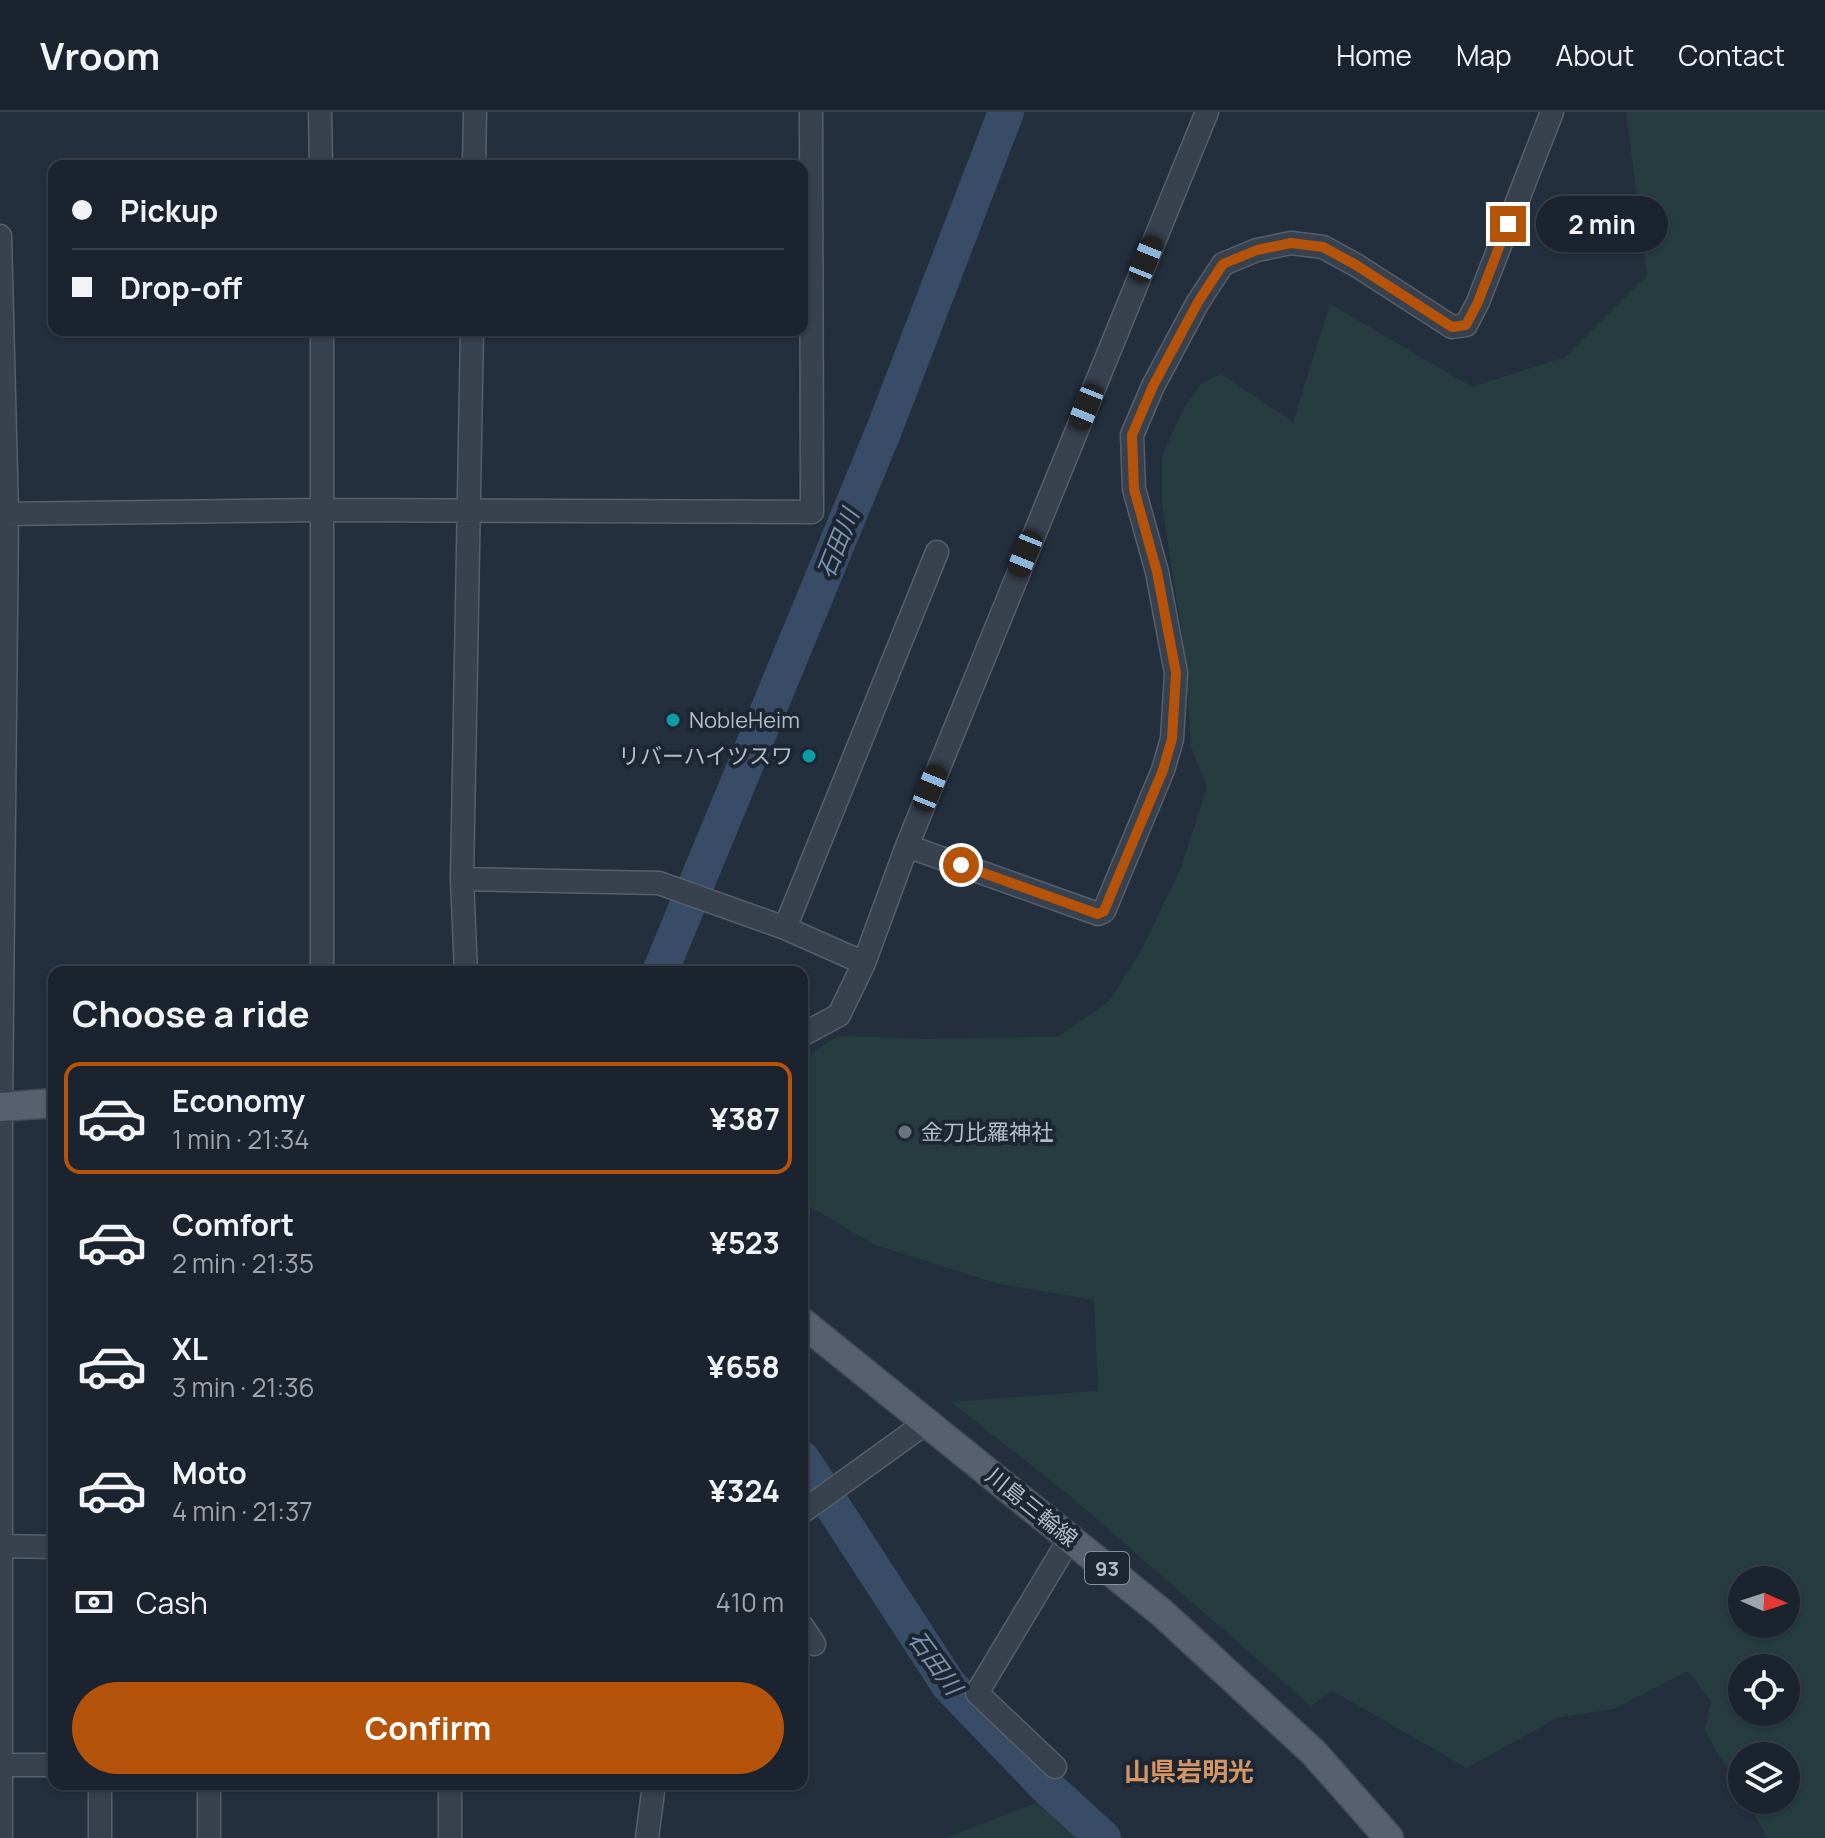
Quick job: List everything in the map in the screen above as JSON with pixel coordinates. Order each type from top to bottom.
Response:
[{"type":"main road","points":[[1,1107],[48,1103]]},
{"type":"main road","name":"川島三輪線","points":[[808,1327],[1162,1613],[1314,1753],[1389,1838]]},
{"type":"street","points":[[320,112],[321,160]]},
{"type":"street","points":[[474,160],[475,112]]},
{"type":"street","points":[[4,514],[323,510],[812,512],[811,112]]},
{"type":"street","points":[[808,1032],[839,1015],[864,963],[907,846],[1207,112]]},
{"type":"street","points":[[907,846],[1098,914],[1104,911],[1163,770],[1173,726],[1176,673],[1157,572],[1134,489],[1132,435],[1153,386],[1198,302],[1223,264],[1257,250],[1291,243],[1323,247],[1452,327],[1466,325],[1478,302],[1552,112]]},
{"type":"street","points":[[0,236],[4,514],[1,1838]]},
{"type":"street","points":[[322,336],[322,966]]},
{"type":"street","points":[[466,966],[462,879],[472,336]]},
{"type":"street","points":[[785,928],[937,552]]},
{"type":"street","points":[[462,879],[659,883],[785,928],[864,963]]},
{"type":"street","points":[[808,1507],[927,1422]]},
{"type":"street","points":[[1055,1767],[977,1693],[1070,1538]]},
{"type":"street","points":[[1,1546],[48,1547]]},
{"type":"street","points":[[1,1765],[48,1765]]},
{"type":"street","points":[[100,1790],[100,1838]]},
{"type":"street","points":[[209,1790],[209,1838]]},
{"type":"street","points":[[450,1790],[450,1838]]},
{"type":"street","points":[[647,1838],[653,1790]]},
{"type":"green space","points":[[1626,112],[1825,112],[1825,1838],[1768,1838],[1753,1814],[1800,1814],[1800,1742],[1728,1742],[1728,1770],[1705,1731],[1711,1701],[1688,1671],[1613,1709],[1557,1718],[1467,1768],[1333,1691],[1311,1706],[1069,1495],[951,1402],[1098,1391],[1094,1300],[999,1284],[875,1245],[808,1206],[808,1055],[839,1036],[923,1039],[1058,1037],[1110,1000],[1143,947],[1182,865],[1207,787],[1191,747],[1186,662],[1162,504],[1162,456],[1183,410],[1201,384],[1221,374],[1293,422],[1330,304],[1472,387],[1565,357],[1647,275]]},
{"type":"green space","points":[[1052,1797],[1090,1838],[947,1838],[947,1837]]},
{"type":"waterway","name":"石田川","points":[[662,966],[884,430],[1006,112]]},
{"type":"waterway","name":"石田川","points":[[808,1468],[949,1685],[1047,1787],[1103,1838]]},
{"type":"place","name":"NobleHeim","points":[[673,720]]},
{"type":"place","name":"リバーハイツスワ","points":[[809,756]]},
{"type":"place","name":"金刀比羅神社","points":[[905,1132]]},
{"type":"district","name":"山県岩明光","points":[[1189,1771]]},
{"type":"route","points":[[961,865],[1098,914],[1104,911],[1163,770],[1172,739],[1176,673],[1157,572],[1134,489],[1132,435],[1153,386],[1198,302],[1223,264],[1257,250],[1291,243],[1323,247],[1452,327],[1466,325],[1508,224]]}]
